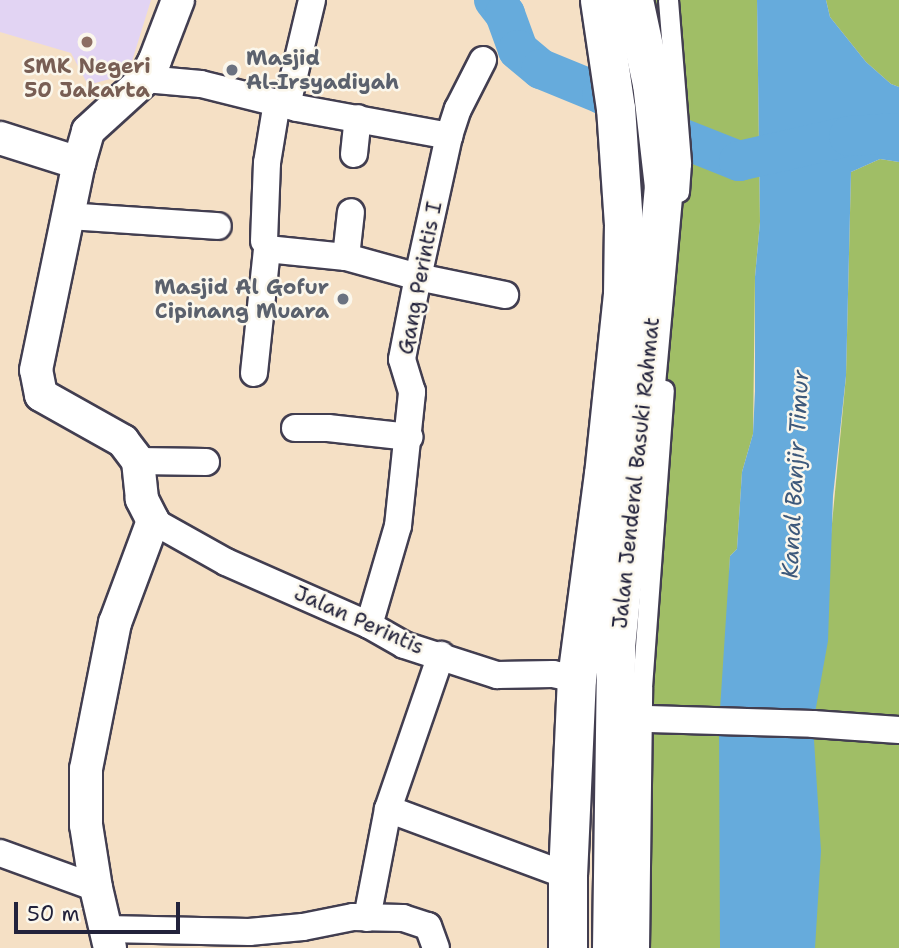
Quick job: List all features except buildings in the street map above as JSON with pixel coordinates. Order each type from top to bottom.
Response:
[{"type":"main road","name":"Jalan Jenderal Basuki Rahmat","points":[[612,948],[640,719],[620,603],[642,428],[664,187],[652,84],[628,8]]},
{"type":"main road","name":"Jalan Jenderal Basuki Rahmat","points":[[568,948],[568,876],[576,679],[623,295],[624,225],[616,109],[628,8]]},
{"type":"street","points":[[178,0],[145,79],[88,131],[67,216],[36,370],[41,395],[123,441],[138,461],[142,499],[153,521],[115,624],[86,769],[86,825],[96,888],[108,938],[249,932],[302,938],[353,917],[403,918],[428,926],[436,948]]},
{"type":"street","points":[[264,241],[267,163],[312,0]]},
{"type":"street","points":[[628,8],[678,122],[681,163],[640,719],[639,948]]},
{"type":"street","name":"Gang Perintis I","points":[[369,625],[398,526],[410,437],[412,392],[402,359],[418,277],[449,136],[458,109],[483,60]]},
{"type":"street","points":[[145,79],[201,84],[449,136]]},
{"type":"street","points":[[354,154],[358,118]]},
{"type":"street","points":[[0,138],[79,163]]},
{"type":"street","points":[[346,257],[351,212]]},
{"type":"street","points":[[67,216],[218,226]]},
{"type":"street","points":[[254,373],[267,249],[346,257],[418,277],[505,295]]},
{"type":"street","points":[[295,428],[328,428],[410,437]]},
{"type":"street","points":[[138,461],[206,462]]},
{"type":"street","name":"Jalan Perintis","points":[[153,521],[226,562],[369,625],[404,645],[497,675],[553,674],[576,679]]},
{"type":"street","points":[[367,918],[388,809],[441,655]]},
{"type":"street","points":[[640,719],[896,730]]},
{"type":"street","points":[[388,809],[568,876]]},
{"type":"street","points":[[0,853],[96,888]]},
{"type":"shaded area","name":"SMK Negeri 50 Jakarta","points":[[0,0],[151,0],[128,74],[88,85],[71,53],[0,32]]},
{"type":"green space","points":[[634,0],[757,0],[760,222],[755,277],[753,434],[742,472],[737,549],[730,556],[729,581],[813,724],[846,376],[851,172],[880,159],[899,162],[899,948],[612,948],[655,295]]},
{"type":"green space","points":[[826,0],[899,0],[899,87],[891,84],[866,62],[830,17]]},
{"type":"water","name":"Kanal Banjir Timur","points":[[757,0],[826,0],[830,17],[866,62],[891,84],[899,87],[899,162],[880,159],[851,172],[846,376],[833,496],[828,641],[813,724],[821,851],[815,948],[720,948],[719,725],[730,556],[737,549],[742,472],[753,434],[755,391],[755,277],[760,222]]},
{"type":"waterway","points":[[494,0],[505,14],[518,50],[541,69],[602,94],[676,136],[739,161],[849,136],[899,133]]},
{"type":"place","name":"SMK Negeri 50 Jakarta","points":[[87,42]]},
{"type":"place","name":"Masjid Al-Irsyadiyah","points":[[232,70]]},
{"type":"place","name":"Masjid Al Gofur Cipinang Muara","points":[[343,299]]}]
